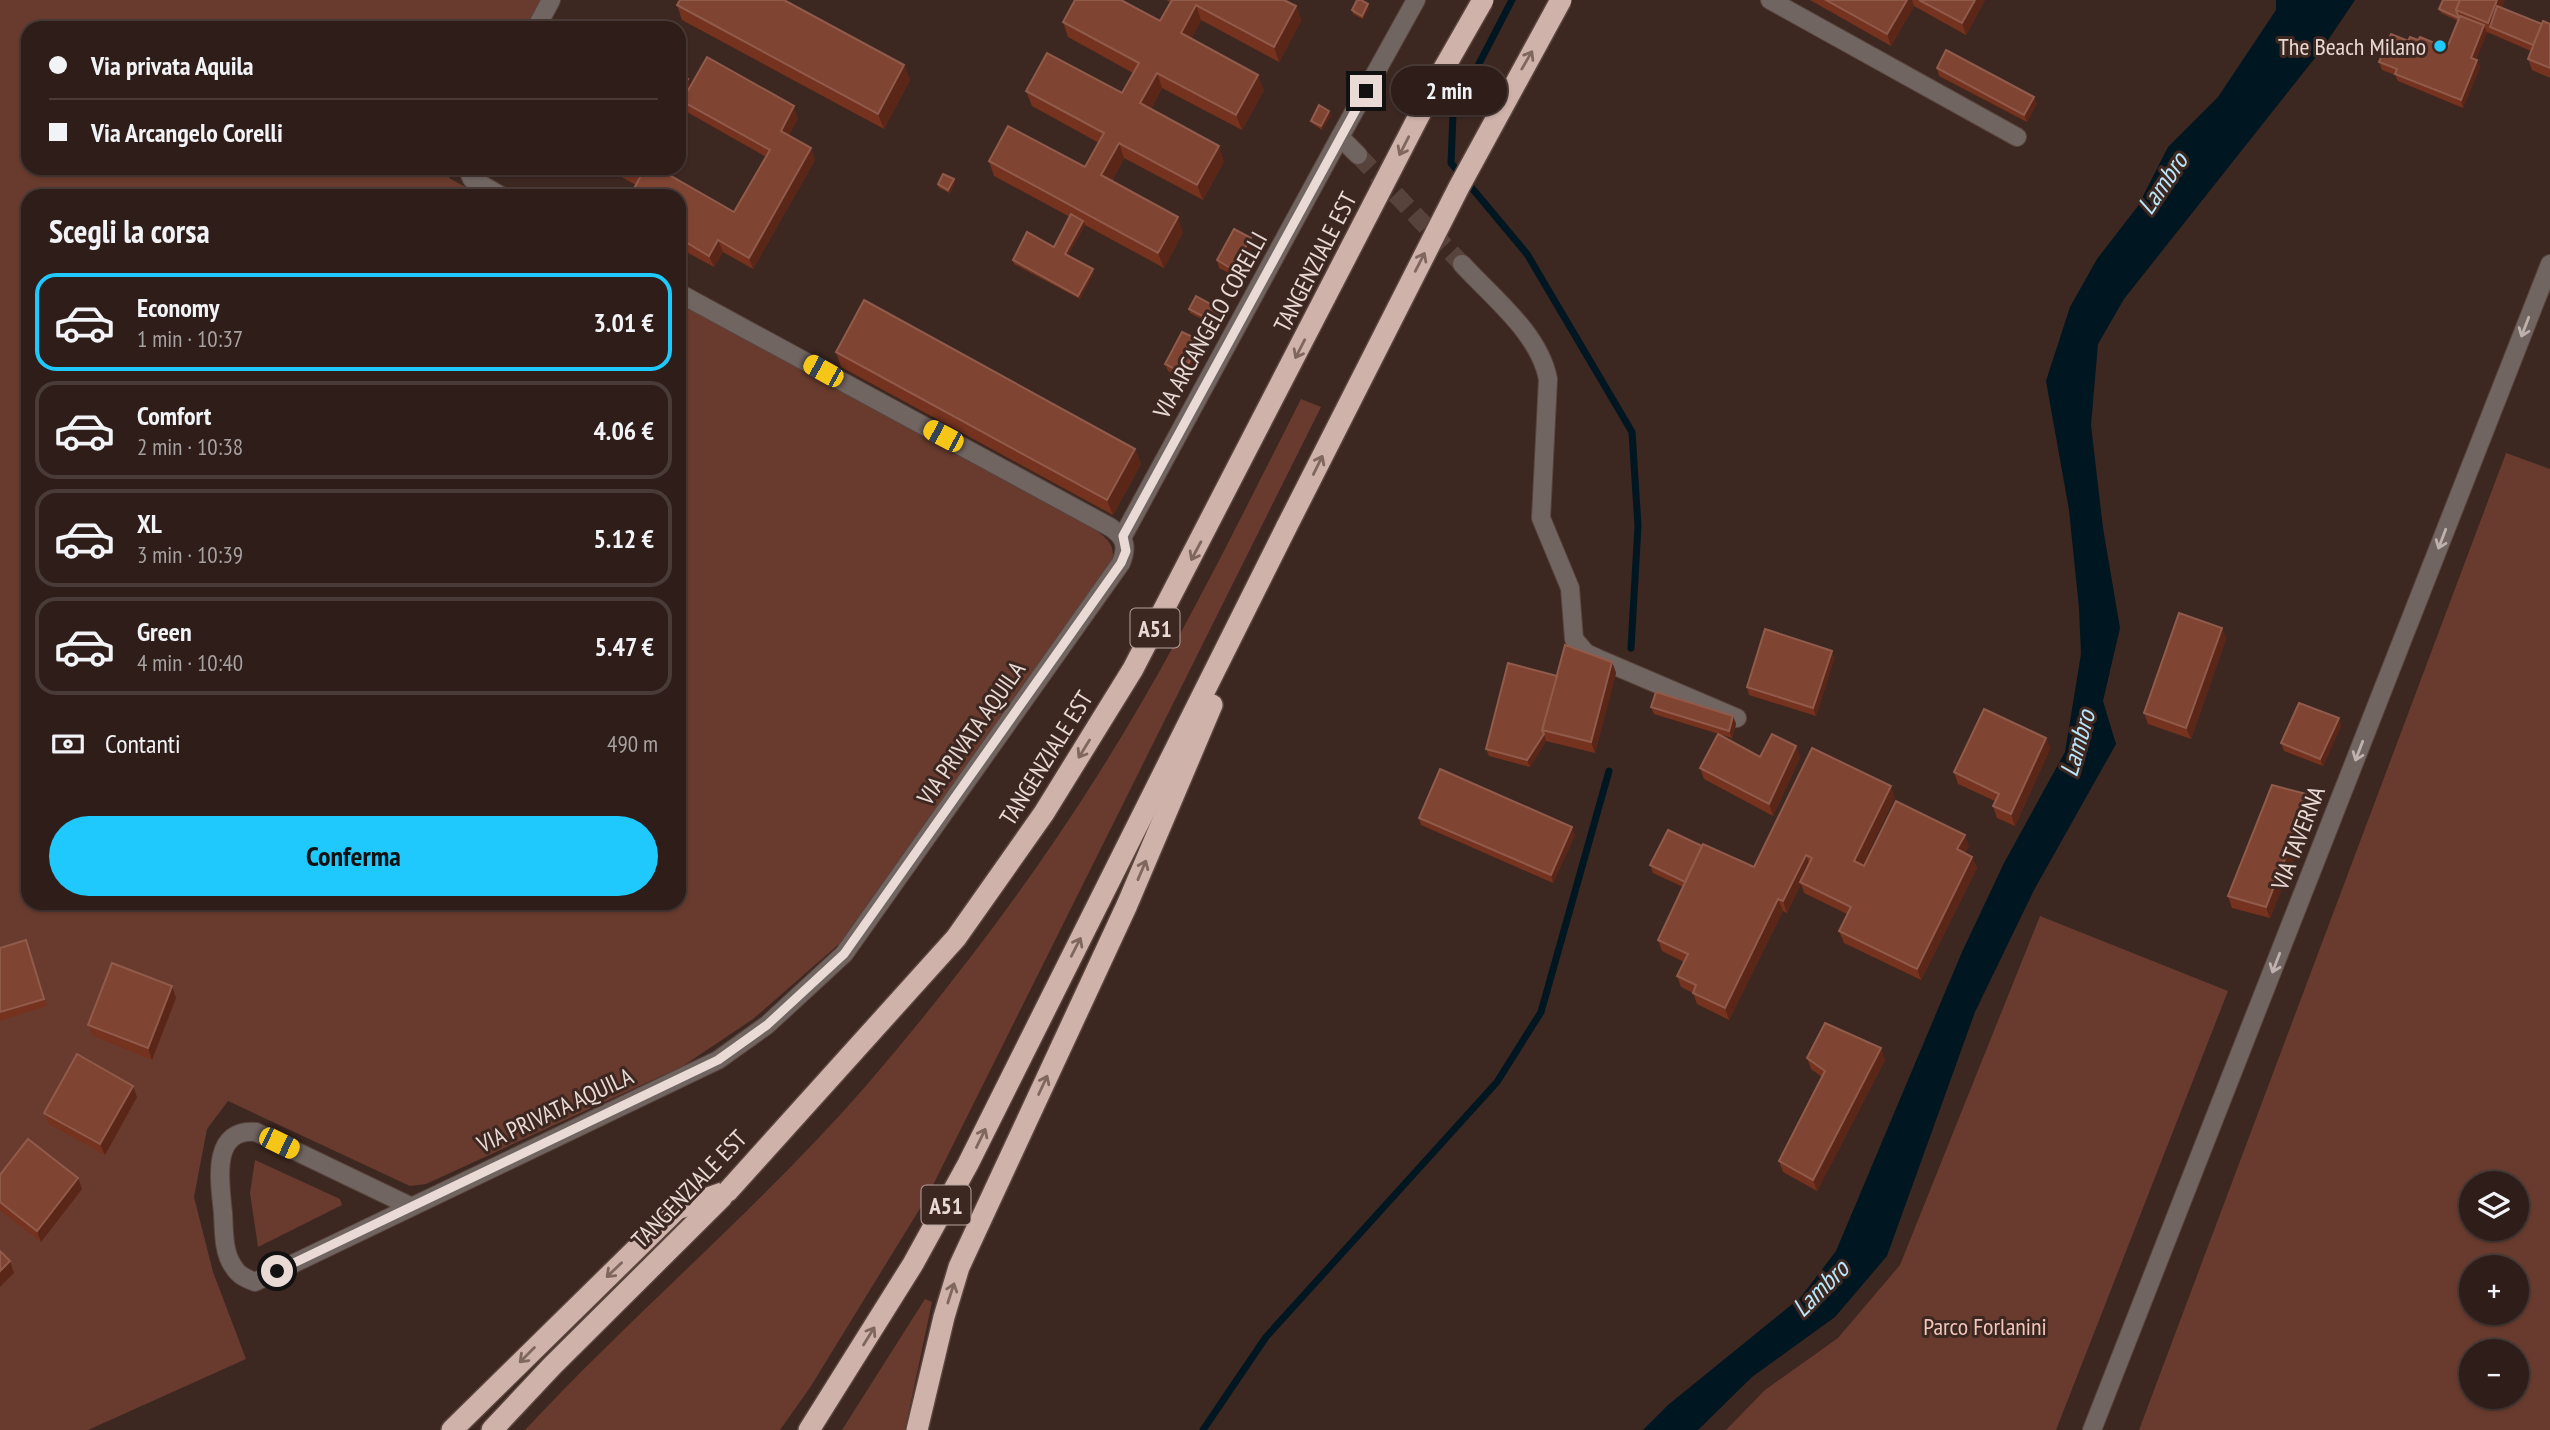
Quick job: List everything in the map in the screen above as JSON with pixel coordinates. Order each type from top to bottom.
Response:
[{"type":"highway","name":"TANGENZIALE EST","points":[[492,1430],[728,1191],[956,938],[1044,813],[1133,668],[1215,516],[1439,77],[1483,0]]},
{"type":"highway","name":"A51","points":[[809,1430],[919,1253],[968,1164],[1459,187],[1561,0]]},
{"type":"highway","points":[[917,1430],[959,1267],[1128,905],[1287,526]]},
{"type":"highway","points":[[452,1430],[677,1209],[728,1191]]},
{"type":"street","points":[[540,21],[551,0]]},
{"type":"street","name":"VIA ARCANGELO CORELLI","points":[[1123,536],[1416,0]]},
{"type":"street","points":[[1770,0],[2017,136]]},
{"type":"street","points":[[1340,137],[1358,155]]},
{"type":"street","points":[[470,175],[472,179],[489,189]]},
{"type":"street","points":[[1462,264],[1536,346],[1545,365],[1548,379],[1541,518],[1570,588],[1574,639],[1586,653],[1737,719]]},
{"type":"street","name":"VIA TAVERNA","points":[[2092,1430],[2550,264]]},
{"type":"street","points":[[686,297],[1123,536]]},
{"type":"street","name":"VIA PRIVATA AQUILA","points":[[410,1206],[256,1132],[243,1131],[231,1139],[222,1151],[219,1172],[225,1240],[231,1264],[240,1275],[255,1282],[718,1060],[767,1025],[844,954],[1121,563],[1126,551],[1123,536]]},
{"type":"street","points":[[817,1430],[833,1394]]},
{"type":"green space","points":[[0,0],[543,0],[532,21],[21,21],[21,175],[450,175],[449,178],[469,189],[21,189],[21,910],[686,910],[686,307],[1093,528],[1109,542],[1113,550],[1112,561],[839,944],[753,1019],[683,1066],[426,1184],[410,1186],[228,1101],[207,1129],[194,1197],[213,1272],[246,1359],[88,1430],[0,1430]]},
{"type":"green space","points":[[1301,399],[1321,407],[927,1197],[811,1386],[780,1430],[525,1430],[824,1132],[897,1050],[988,934],[1073,814],[1154,682]]},
{"type":"green space","points":[[2506,453],[2550,469],[2550,1430],[2139,1430]]},
{"type":"green space","name":"Parco Forlanini","points":[[2040,916],[2228,991],[2056,1430],[1726,1430],[1765,1390],[1838,1338],[1900,1265]]},
{"type":"green space","points":[[255,1160],[340,1199],[342,1205],[258,1247],[250,1193]]},
{"type":"green space","points":[[925,1299],[932,1302],[905,1430],[842,1430]]},
{"type":"water","name":"Lambro","points":[[2276,0],[2355,0],[2322,49],[2124,299],[2098,344],[2091,425],[2103,528],[2120,628],[2103,701],[2116,744],[2034,890],[1975,1012],[1887,1256],[1835,1317],[1752,1377],[1698,1430],[1643,1430],[1668,1405],[1801,1297],[1836,1251],[1962,952],[2004,863],[2065,752],[2081,654],[2079,608],[2069,510],[2046,381],[2070,307],[2097,259],[2138,206],[2168,147],[2218,97],[2276,10]]},
{"type":"building","points":[[680,0],[784,0],[904,65],[878,114],[677,5]]},
{"type":"building","points":[[1075,0],[1121,0],[1160,21],[1172,0],[1284,0],[1296,6],[1274,47],[1196,5],[1181,33],[1258,75],[1236,115],[1157,73],[1140,103],[1219,146],[1197,185],[1119,143],[1101,175],[1178,217],[1158,253],[989,161],[1008,126],[1085,167],[1104,133],[1026,91],[1047,53],[1122,93],[1139,63],[1063,22]]},
{"type":"building","points":[[1357,0],[1368,4],[1362,16],[1352,10]]},
{"type":"building","points":[[1826,0],[1907,0],[1887,34]]},
{"type":"building","points":[[1919,0],[1975,0],[1962,23]]},
{"type":"building","points":[[2443,0],[2460,0],[2456,10],[2459,18],[2439,9]]},
{"type":"building","points":[[2460,0],[2497,0],[2488,23],[2456,10]]},
{"type":"building","points":[[2497,6],[2542,24],[2533,45],[2490,27]]},
{"type":"building","points":[[2460,16],[2484,25],[2471,58],[2477,60],[2461,100],[2395,74],[2397,69],[2379,62],[2391,34],[2408,41],[2410,37],[2418,40],[2420,37],[2447,48]]},
{"type":"building","points":[[2543,21],[2550,24],[2550,68],[2528,59]]},
{"type":"building","points":[[1946,50],[2034,97],[2024,115],[1937,68]]},
{"type":"building","points":[[707,57],[794,106],[781,131],[811,148],[749,258],[718,240],[709,256],[686,242],[686,189],[634,189],[641,175],[669,175],[734,212],[770,150],[686,103],[686,94]]},
{"type":"building","points":[[1319,105],[1329,111],[1321,126],[1311,121]]},
{"type":"building","points":[[943,174],[954,179],[948,190],[938,184]]},
{"type":"building","points":[[1071,214],[1083,221],[1065,254],[1093,269],[1078,296],[1013,260],[1027,232],[1054,247]]},
{"type":"building","points":[[1234,229],[1251,238],[1232,269],[1217,260]]},
{"type":"building","points":[[1196,296],[1221,310],[1214,322],[1189,309]]},
{"type":"building","points":[[864,300],[1135,449],[1107,500],[836,352]]},
{"type":"building","points":[[1182,332],[1201,341],[1183,373],[1165,364]]},
{"type":"building","points":[[2179,613],[2222,628],[2186,728],[2144,713]]},
{"type":"building","points":[[1765,629],[1832,651],[1813,708],[1747,687]]},
{"type":"building","points":[[1565,645],[1612,662],[1591,742],[1542,730]]},
{"type":"building","points":[[1508,663],[1557,676],[1542,730],[1544,734],[1527,760],[1486,749]]},
{"type":"building","points":[[1656,692],[1733,716],[1729,731],[1651,707]]},
{"type":"building","points":[[2299,703],[2339,718],[2320,759],[2281,743]]},
{"type":"building","points":[[1984,709],[2046,738],[2011,814],[1993,806],[1999,794],[1954,772]]},
{"type":"building","points":[[1718,734],[1760,757],[1772,734],[1796,746],[1769,804],[1700,768]]},
{"type":"building","points":[[1812,748],[1891,786],[1854,861],[1864,866],[1896,801],[1965,835],[1957,849],[1972,857],[1917,969],[1839,931],[1851,907],[1800,882],[1812,858],[1806,855],[1783,901],[1778,899],[1725,1008],[1693,993],[1696,985],[1677,976],[1688,954],[1658,940],[1703,844],[1754,867]]},
{"type":"building","points":[[1440,769],[1572,827],[1551,875],[1419,818]]},
{"type":"building","points":[[2272,785],[2310,795],[2266,907],[2228,896]]},
{"type":"building","points":[[1668,830],[1702,846],[1685,882],[1650,865]]},
{"type":"building","points":[[26,940],[44,999],[0,1012],[0,948]]},
{"type":"building","points":[[112,963],[172,986],[148,1048],[88,1025]]},
{"type":"building","points":[[1825,1023],[1881,1048],[1813,1180],[1779,1161],[1825,1071],[1807,1058]]},
{"type":"building","points":[[77,1054],[133,1086],[100,1144],[44,1113]]},
{"type":"building","points":[[28,1139],[78,1178],[37,1231],[0,1202],[0,1175]]},
{"type":"building","points":[[0,1251],[10,1261],[0,1271]]},
{"type":"waterway","points":[[1512,0],[1453,114],[1451,163],[1527,254],[1632,432],[1638,526],[1631,648]]},
{"type":"waterway","points":[[1203,1430],[1266,1337],[1497,1082],[1541,1012],[1609,771]]},
{"type":"tunnel","points":[[1358,155],[1462,264]]},
{"type":"place","name":"The Beach Milano","points":[[2440,46]]},
{"type":"route","points":[[277,1271],[718,1060],[767,1025],[844,954],[1121,563],[1126,551],[1123,536],[1366,91]]}]
